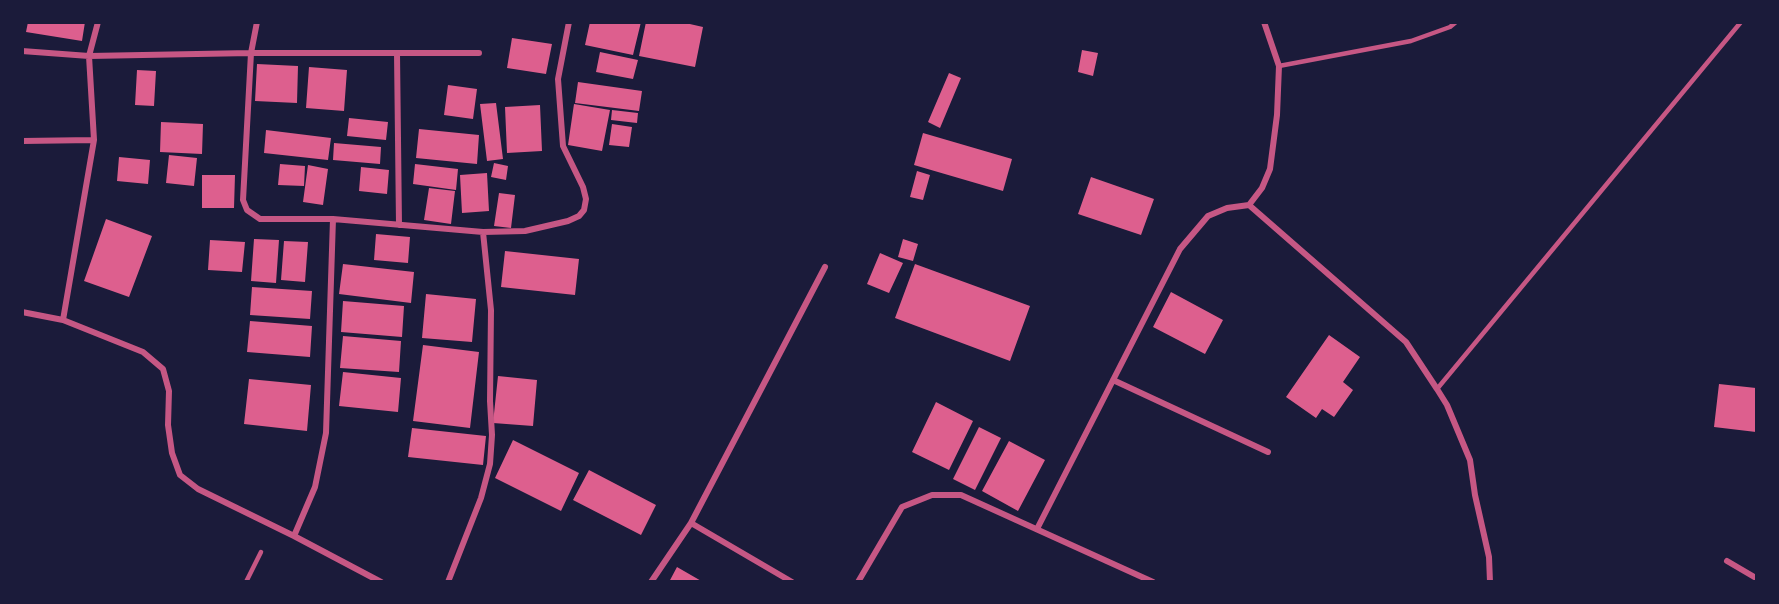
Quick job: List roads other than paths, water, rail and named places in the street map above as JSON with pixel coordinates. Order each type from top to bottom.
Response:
[{"type":"street","points":[[63,320],[94,140],[89,56],[98,22]]},
{"type":"street","points":[[257,22],[251,52],[243,200],[247,210],[260,219],[333,219],[483,232],[525,231],[568,221],[579,216],[584,210],[586,199],[583,188],[563,146],[558,79],[569,22]]},
{"type":"street","points":[[1249,206],[1262,188],[1270,169],[1277,115],[1279,66],[1264,22]]},
{"type":"street","points":[[22,51],[89,56],[251,52],[480,53]]},
{"type":"street","points":[[397,53],[399,225]]},
{"type":"street","points":[[22,141],[94,140]]},
{"type":"street","points":[[1037,529],[1180,249],[1208,216],[1227,208],[1249,206],[1406,342],[1437,389],[1447,405],[1470,460],[1475,495],[1490,557],[1490,582]]},
{"type":"street","points":[[294,536],[315,487],[326,433],[333,219]]},
{"type":"street","points":[[448,582],[481,498],[490,464],[492,435],[491,310],[483,232]]},
{"type":"street","points":[[651,582],[691,523],[825,267]]},
{"type":"street","points":[[22,312],[63,320],[143,352],[163,369],[169,391],[168,425],[172,453],[180,475],[198,489],[381,582]]},
{"type":"street","points":[[1113,380],[1268,452]]},
{"type":"street","points":[[858,582],[902,507],[932,495],[961,495],[1153,582]]},
{"type":"street","points":[[691,523],[792,582]]},
{"type":"street","points":[[1727,561],[1756,578]]},
{"type":"lane","points":[[1279,66],[1411,41],[1450,27],[1456,22]]},
{"type":"lane","points":[[1437,389],[1741,22]]},
{"type":"lane","points":[[246,582],[261,552]]}]
